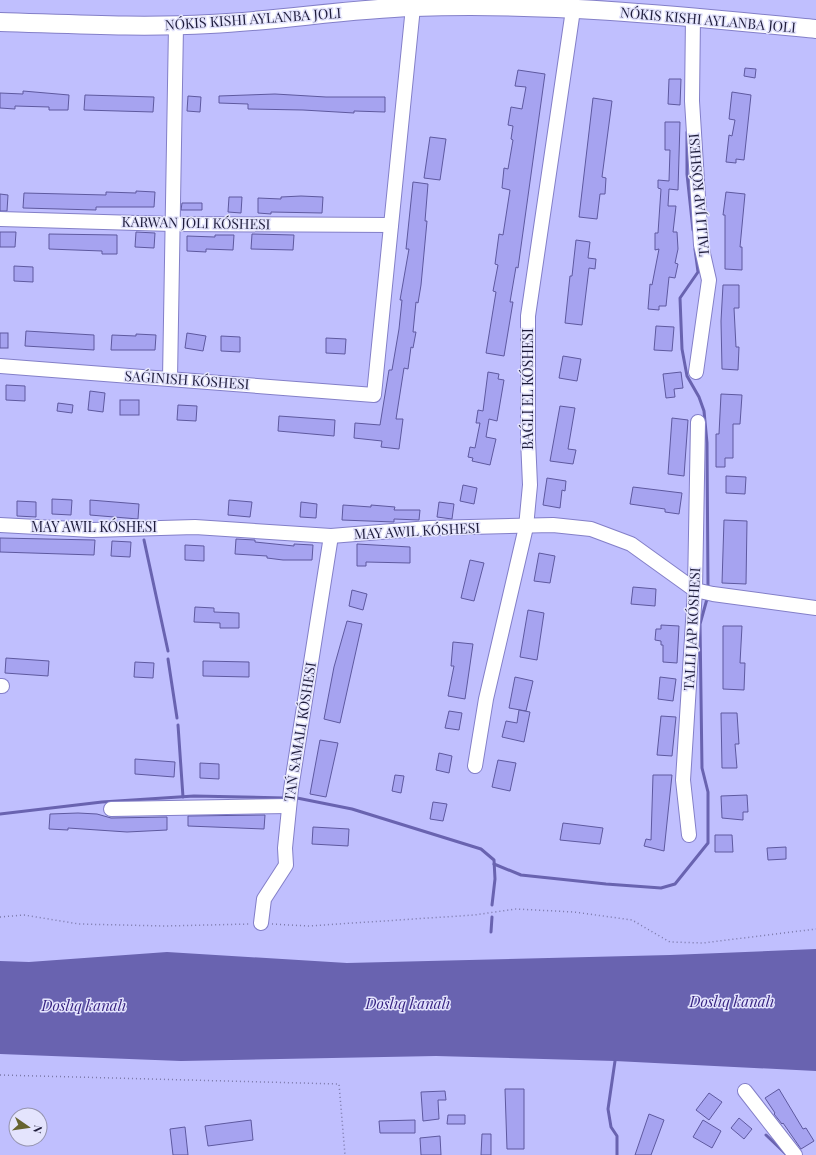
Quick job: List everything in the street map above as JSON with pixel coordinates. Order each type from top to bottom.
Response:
[{"type":"main road","points":[[0,22],[176,26],[413,7],[484,6],[693,17],[816,29]]},
{"type":"street","points":[[0,366],[374,395],[413,7]]},
{"type":"street","points":[[475,766],[486,699],[526,527],[530,485],[528,439],[528,316],[573,10]]},
{"type":"street","points":[[693,17],[692,101],[701,245],[709,280],[696,372]]},
{"type":"street","points":[[170,379],[176,26]]},
{"type":"street","points":[[0,219],[172,224],[391,225]]},
{"type":"street","points":[[689,836],[683,780],[695,590],[698,422]]},
{"type":"street","points":[[0,525],[92,530],[196,526],[331,536],[429,528],[553,526],[591,529],[631,544],[695,590],[713,594],[816,608]]},
{"type":"street","points":[[261,923],[264,899],[286,865],[289,806],[331,536]]},
{"type":"street","points":[[111,809],[289,806]]},
{"type":"street","points":[[745,1091],[795,1155]]},
{"type":"path","points":[[0,917],[24,915],[79,924],[134,926],[261,923],[308,926],[474,915],[516,909],[574,912],[632,920],[670,942],[703,943],[816,929]]},
{"type":"path","points":[[0,1076],[339,1084],[345,1155]]},
{"type":"water","name":"Doslıq kanalı","points":[[816,949],[816,1071],[615,1061],[436,1056],[181,1061],[0,1054],[0,961],[29,962],[167,952],[347,963],[670,955]]},
{"type":"building","points":[[745,68],[756,69],[755,78],[744,76]]},
{"type":"building","points":[[518,70],[545,74],[518,268],[516,267],[510,302],[513,302],[504,356],[486,353],[496,292],[493,291],[498,265],[495,264],[499,234],[503,235],[510,190],[502,188],[504,168],[508,169],[513,140],[511,139],[513,126],[508,125],[511,107],[522,109],[526,87],[515,86]]},
{"type":"building","points":[[669,79],[681,79],[680,105],[668,104]]},
{"type":"building","points":[[23,91],[69,95],[68,110],[49,110],[49,107],[15,106],[15,109],[0,108],[0,93],[23,94]]},
{"type":"building","points":[[732,92],[751,95],[744,160],[736,159],[736,163],[726,162],[729,135],[732,136],[735,120],[729,119]]},
{"type":"building","points":[[275,94],[326,97],[385,97],[385,112],[354,111],[354,113],[248,109],[248,104],[219,103],[219,96]]},
{"type":"building","points":[[85,95],[154,97],[153,112],[84,110]]},
{"type":"building","points":[[188,96],[201,97],[200,112],[187,111]]},
{"type":"building","points":[[593,98],[612,101],[602,177],[606,178],[605,194],[600,194],[597,219],[579,217]]},
{"type":"building","points":[[665,122],[680,122],[678,190],[669,189],[668,206],[676,206],[673,232],[677,232],[678,249],[675,263],[678,264],[675,278],[669,277],[666,306],[659,306],[659,310],[648,309],[650,284],[652,285],[659,249],[655,250],[655,233],[658,233],[661,189],[658,188],[658,180],[669,181],[670,150],[665,150]]},
{"type":"building","points":[[430,137],[446,139],[440,180],[424,178]]},
{"type":"building","points":[[413,182],[428,184],[425,221],[427,221],[421,285],[418,303],[416,302],[413,332],[416,332],[413,348],[411,347],[408,369],[404,368],[396,419],[403,419],[399,449],[381,447],[382,441],[354,438],[355,423],[380,425],[389,370],[392,370],[399,329],[402,300],[400,300],[409,249],[406,249]]},
{"type":"building","points":[[136,191],[155,192],[154,207],[96,207],[96,210],[23,208],[24,193],[106,195],[106,192],[136,193]]},
{"type":"building","points":[[726,192],[745,194],[740,247],[742,247],[742,270],[725,269],[725,215],[723,215]]},
{"type":"building","points":[[0,194],[8,195],[7,211],[0,211]]},
{"type":"building","points":[[229,197],[242,197],[241,213],[228,212]]},
{"type":"building","points":[[281,197],[323,197],[322,213],[258,213],[258,198],[281,199]]},
{"type":"building","points":[[182,203],[202,203],[202,210],[181,210]]},
{"type":"building","points":[[0,232],[16,232],[15,247],[0,247]]},
{"type":"building","points":[[136,232],[155,233],[154,248],[135,247]]},
{"type":"building","points":[[49,234],[117,235],[117,254],[102,254],[102,251],[49,249]]},
{"type":"building","points":[[252,234],[294,235],[293,250],[251,249]]},
{"type":"building","points":[[215,235],[234,235],[233,250],[206,249],[206,252],[187,251],[187,236],[215,237]]},
{"type":"building","points":[[576,240],[590,242],[588,258],[596,259],[595,269],[589,268],[582,325],[565,323],[570,276],[572,276]]},
{"type":"building","points":[[14,266],[33,267],[33,282],[14,281]]},
{"type":"building","points":[[723,285],[739,285],[739,308],[734,308],[736,347],[739,347],[738,370],[722,369],[721,321]]},
{"type":"building","points":[[656,326],[674,327],[672,351],[654,350]]},
{"type":"building","points":[[26,331],[94,335],[94,350],[25,346]]},
{"type":"building","points":[[0,333],[8,333],[8,348],[0,348]]},
{"type":"building","points":[[187,333],[206,336],[203,351],[185,348]]},
{"type":"building","points":[[136,334],[156,335],[155,350],[111,350],[112,335],[136,336]]},
{"type":"building","points":[[221,336],[240,337],[240,352],[221,351]]},
{"type":"building","points":[[326,338],[346,339],[345,354],[326,353]]},
{"type":"building","points":[[563,356],[581,359],[577,381],[559,378]]},
{"type":"building","points":[[488,372],[499,374],[498,379],[504,380],[497,421],[489,419],[486,437],[496,439],[490,465],[472,461],[473,458],[468,457],[470,447],[475,448],[480,423],[476,423],[478,410],[483,411]]},
{"type":"building","points":[[681,372],[683,388],[674,389],[675,397],[666,398],[663,374]]},
{"type":"building","points":[[6,385],[25,386],[25,401],[6,400]]},
{"type":"building","points":[[90,391],[105,393],[103,412],[88,410]]},
{"type":"building","points":[[721,394],[742,395],[740,424],[733,424],[733,458],[725,458],[725,467],[716,467],[716,434],[719,434]]},
{"type":"building","points":[[120,400],[139,400],[139,415],[120,415]]},
{"type":"building","points":[[58,403],[73,405],[72,413],[57,411]]},
{"type":"building","points":[[178,405],[197,406],[196,421],[177,420]]},
{"type":"building","points":[[560,406],[575,408],[568,449],[576,450],[573,464],[550,461]]},
{"type":"building","points":[[279,416],[335,420],[334,436],[278,431]]},
{"type":"building","points":[[672,418],[688,420],[684,476],[668,474]]},
{"type":"building","points":[[726,476],[746,477],[745,494],[726,493]]},
{"type":"building","points":[[547,478],[566,481],[565,491],[562,490],[560,508],[543,505]]},
{"type":"building","points":[[463,485],[477,488],[474,504],[460,501]]},
{"type":"building","points":[[633,487],[682,493],[679,514],[665,512],[665,509],[630,504]]},
{"type":"building","points":[[52,499],[72,500],[71,515],[52,514]]},
{"type":"building","points":[[90,500],[139,504],[138,519],[90,515]]},
{"type":"building","points":[[229,500],[252,502],[250,517],[228,515]]},
{"type":"building","points":[[17,501],[36,502],[36,517],[17,516]]},
{"type":"building","points":[[301,502],[317,504],[316,518],[300,517]]},
{"type":"building","points":[[439,502],[454,504],[452,519],[437,517]]},
{"type":"building","points":[[343,505],[371,507],[371,505],[395,507],[394,510],[420,510],[419,520],[394,519],[394,522],[342,520]]},
{"type":"building","points":[[724,520],[747,521],[746,584],[722,583]]},
{"type":"building","points":[[0,538],[95,540],[94,555],[0,552]]},
{"type":"building","points":[[236,539],[255,540],[255,542],[294,546],[294,544],[313,545],[312,560],[283,560],[267,558],[267,556],[235,554]]},
{"type":"building","points":[[112,541],[131,542],[130,557],[111,556]]},
{"type":"building","points":[[357,544],[410,547],[410,563],[366,562],[366,566],[357,566]]},
{"type":"building","points":[[185,545],[204,546],[204,561],[185,560]]},
{"type":"building","points":[[539,553],[555,556],[550,583],[534,581]]},
{"type":"building","points":[[470,560],[484,563],[474,601],[461,598]]},
{"type":"building","points":[[633,587],[656,589],[655,606],[631,604]]},
{"type":"building","points":[[352,590],[367,594],[363,610],[349,606]]},
{"type":"building","points":[[195,607],[214,608],[214,612],[239,613],[239,628],[220,628],[220,623],[194,622]]},
{"type":"building","points":[[528,610],[544,613],[537,660],[520,657]]},
{"type":"building","points":[[347,621],[362,624],[340,723],[324,719],[334,667]]},
{"type":"building","points":[[661,625],[679,626],[677,663],[663,662],[663,645],[661,645],[661,641],[655,640],[656,629],[661,629]]},
{"type":"building","points":[[723,626],[742,626],[740,663],[745,663],[744,690],[723,689]]},
{"type":"building","points":[[453,642],[473,644],[465,699],[448,696],[454,666],[451,666]]},
{"type":"building","points":[[6,658],[49,661],[48,676],[5,673]]},
{"type":"building","points":[[203,661],[249,662],[249,677],[203,676]]},
{"type":"building","points":[[135,662],[154,663],[153,678],[134,677]]},
{"type":"building","points":[[515,677],[533,681],[526,711],[509,708]]},
{"type":"building","points":[[660,677],[676,679],[673,701],[658,699]]},
{"type":"building","points":[[519,710],[530,712],[524,742],[502,737],[506,721],[517,723]]},
{"type":"building","points":[[449,711],[462,713],[459,730],[445,728]]},
{"type":"building","points":[[721,713],[737,713],[739,744],[735,744],[737,768],[722,768]]},
{"type":"building","points":[[661,716],[676,717],[672,756],[657,755]]},
{"type":"building","points":[[320,740],[338,743],[326,797],[310,794]]},
{"type":"building","points":[[439,753],[452,756],[449,773],[436,770]]},
{"type":"building","points":[[135,759],[175,762],[174,777],[135,774]]},
{"type":"building","points":[[498,760],[516,763],[510,791],[492,787]]},
{"type":"building","points":[[200,763],[219,764],[219,779],[200,778]]},
{"type":"building","points":[[395,775],[404,776],[401,793],[392,791]]},
{"type":"building","points":[[653,775],[672,775],[664,851],[644,846],[646,839],[651,840]]},
{"type":"building","points":[[747,795],[748,812],[743,812],[743,820],[722,818],[721,796]]},
{"type":"building","points":[[433,802],[447,804],[443,821],[430,819]]},
{"type":"building","points":[[50,814],[97,814],[111,818],[167,817],[167,830],[127,832],[68,828],[68,830],[49,829]]},
{"type":"building","points":[[265,815],[264,829],[188,826],[188,816]]},
{"type":"building","points":[[563,823],[603,828],[600,844],[560,840]]},
{"type":"building","points":[[313,827],[349,829],[348,846],[312,844]]},
{"type":"building","points":[[715,835],[732,835],[733,852],[715,852]]},
{"type":"building","points":[[786,847],[786,859],[768,860],[767,848]]},
{"type":"building","points":[[505,1089],[524,1089],[524,1149],[507,1149]]},
{"type":"building","points":[[779,1089],[803,1129],[806,1128],[814,1141],[801,1149],[783,1123],[782,1124],[774,1114],[775,1113],[765,1098]]},
{"type":"building","points":[[445,1091],[446,1100],[438,1100],[439,1119],[423,1121],[421,1092]]},
{"type":"building","points":[[709,1093],[722,1102],[709,1120],[696,1110]]},
{"type":"building","points":[[649,1114],[664,1120],[651,1155],[635,1155]]},
{"type":"building","points":[[448,1115],[465,1115],[465,1124],[447,1124]]},
{"type":"building","points":[[739,1118],[752,1129],[744,1139],[731,1128]]},
{"type":"building","points":[[251,1120],[253,1140],[208,1146],[205,1126]]},
{"type":"building","points":[[415,1120],[415,1133],[380,1133],[379,1121]]},
{"type":"building","points":[[703,1120],[721,1131],[712,1148],[693,1137]]},
{"type":"building","points":[[185,1127],[188,1155],[173,1155],[170,1129]]},
{"type":"building","points":[[482,1134],[491,1134],[491,1155],[481,1155]]},
{"type":"building","points":[[440,1136],[441,1155],[421,1155],[420,1138]]},
{"type":"waterway","points":[[687,132],[687,174],[693,230]]},
{"type":"waterway","points":[[695,249],[698,272],[680,298],[682,349],[687,376],[699,397],[704,411],[707,443],[708,587]]},
{"type":"waterway","points":[[144,540],[168,651]]},
{"type":"waterway","points":[[494,864],[521,875],[661,888],[675,884],[708,843],[708,792],[702,768],[700,624],[707,599]]},
{"type":"waterway","points":[[168,659],[177,718]]},
{"type":"waterway","points":[[178,725],[183,797]]},
{"type":"waterway","points":[[0,814],[102,802],[194,796],[285,798]]},
{"type":"waterway","points":[[297,798],[352,809],[481,849],[494,860],[495,879],[492,905]]},
{"type":"waterway","points":[[491,932],[492,917]]},
{"type":"waterway","points":[[615,1061],[608,1109],[611,1127],[617,1136],[617,1155]]},
{"type":"waterway","points":[[766,1135],[787,1155]]}]
